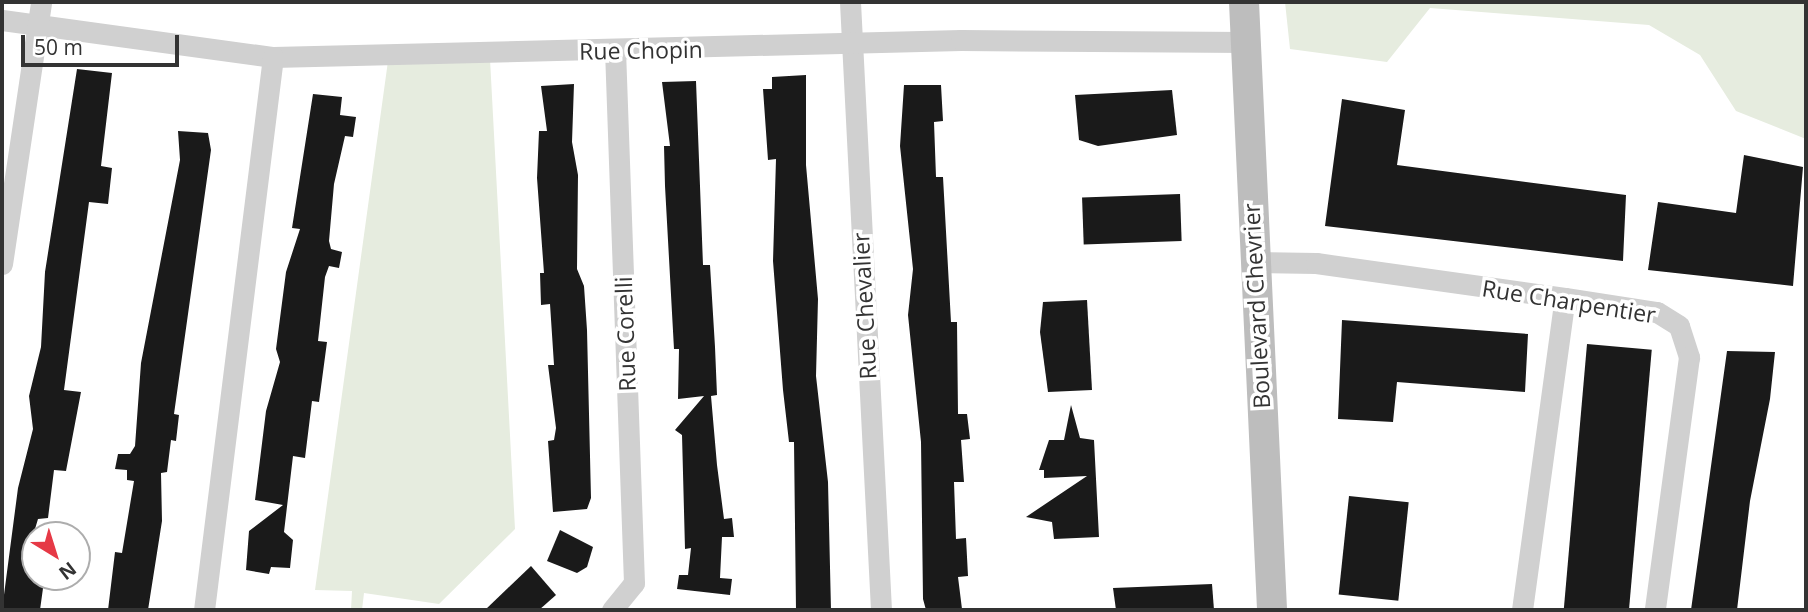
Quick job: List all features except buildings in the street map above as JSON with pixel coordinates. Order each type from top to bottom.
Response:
[{"type":"street","points":[[2,263],[41,2]]},
{"type":"street","name":"Rue Chevalier","points":[[850,2],[881,610]]},
{"type":"street","name":"Boulevard Chevrier","points":[[1244,2],[1272,610]]},
{"type":"street","name":"Rue Chopin","points":[[2,20],[273,57],[852,46],[961,40],[1246,42]]},
{"type":"street","name":"Rue Corelli","points":[[612,610],[634,583],[615,50]]},
{"type":"street","points":[[204,610],[273,57]]},
{"type":"street","name":"Rue Charpentier","points":[[1254,262],[1316,263],[1565,298],[1657,312],[1679,326],[1689,357],[1655,610]]},
{"type":"street","points":[[1522,610],[1565,298]]},
{"type":"shaded area","points":[[1285,2],[1806,2],[1806,139],[1736,111],[1700,55],[1649,25],[1430,8],[1387,62],[1290,49]]},
{"type":"shaded area","points":[[490,59],[515,529],[439,604],[364,593],[362,610],[351,610],[352,591],[315,590],[388,61]]}]
